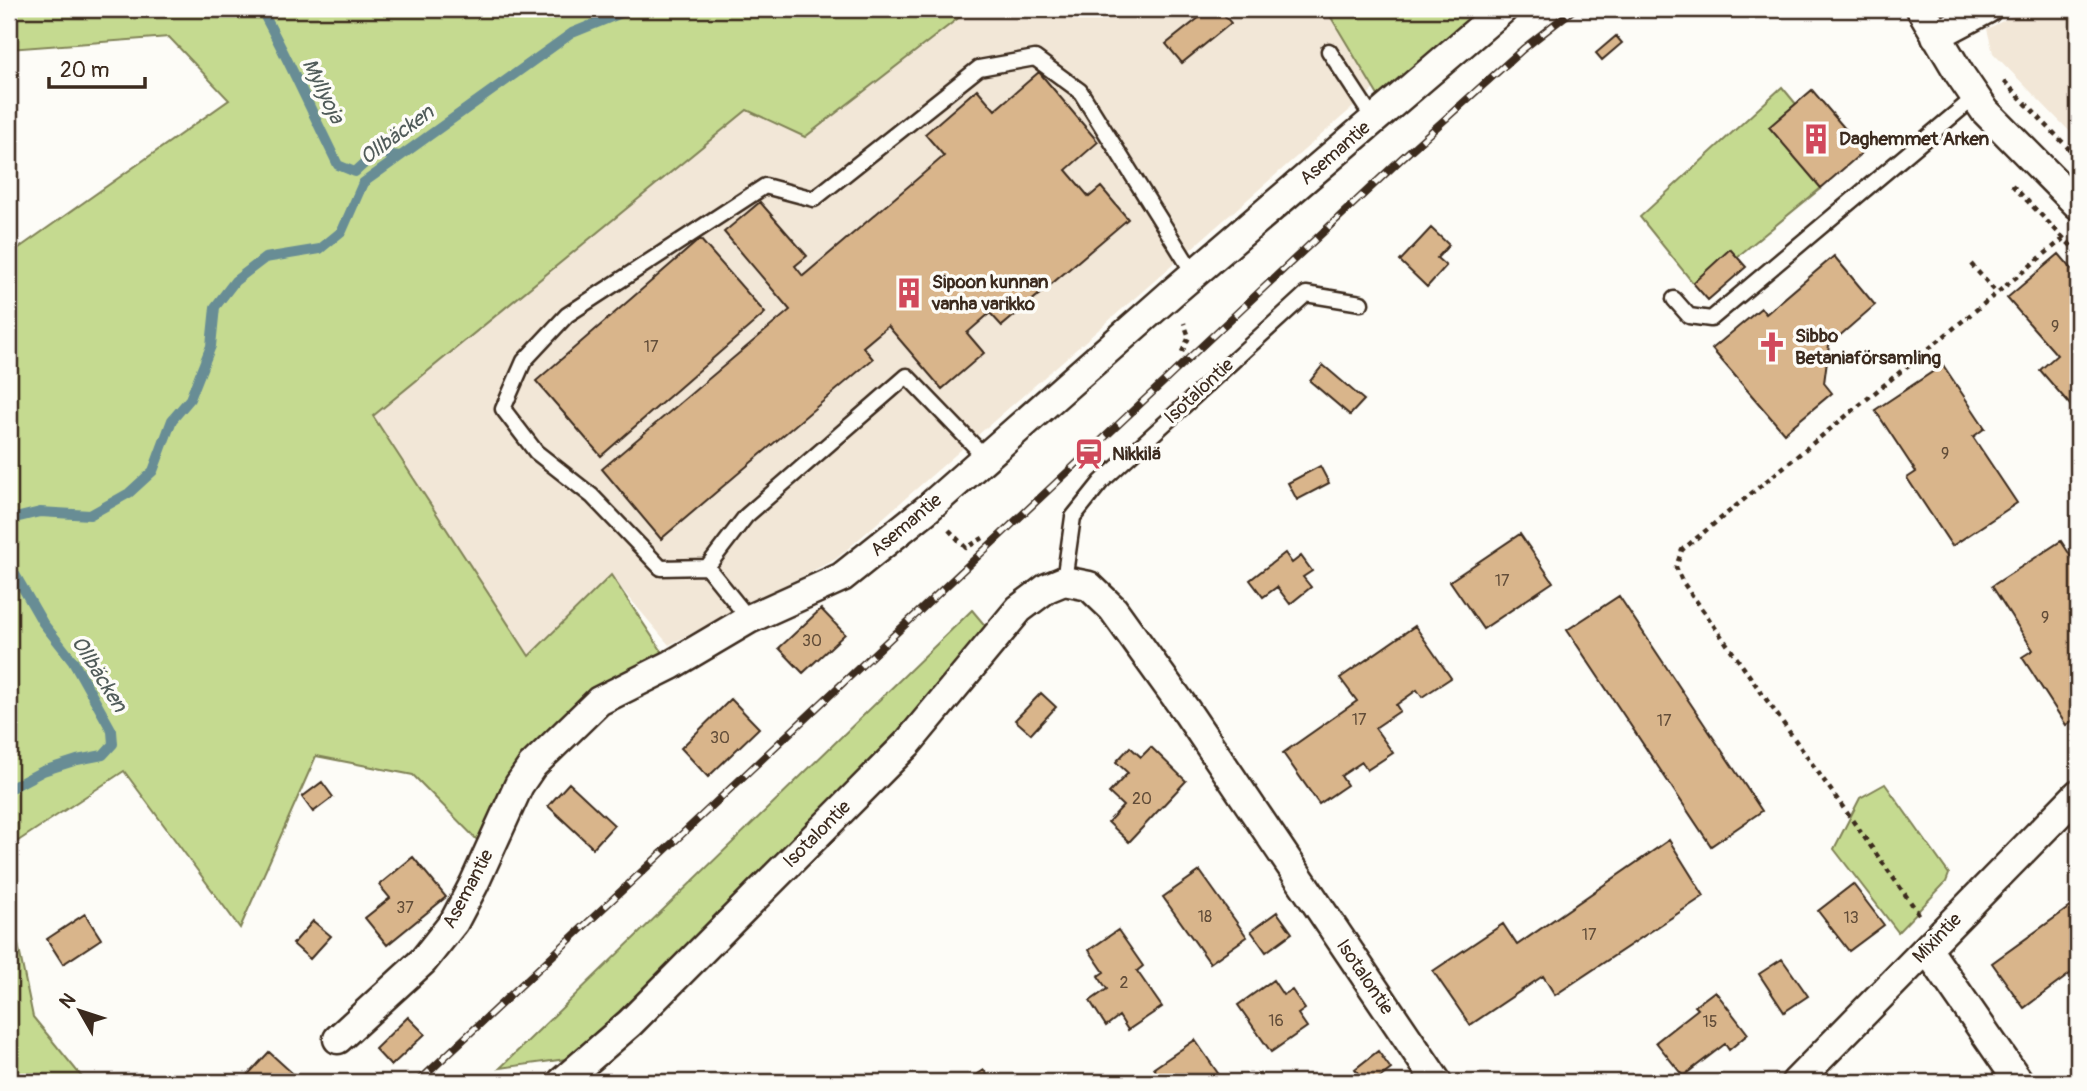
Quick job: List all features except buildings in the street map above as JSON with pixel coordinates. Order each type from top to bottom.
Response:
[{"type":"street","name":"Asemantie","points":[[338,1039],[423,961],[454,922],[519,785],[532,766],[599,701],[671,665],[749,619],[842,577],[927,509],[1194,274],[1503,9]]},
{"type":"street","points":[[1921,9],[1985,111],[2078,205]]},
{"type":"street","points":[[1936,36],[1987,9]]},
{"type":"street","name":"Isotalontie","points":[[562,1082],[630,1023],[907,744],[1019,609],[1064,580],[1088,586],[1113,609],[1194,723],[1437,1082]]},
{"type":"street","name":"Mixintie","points":[[1796,1082],[2078,794]]},
{"type":"street","points":[[1927,949],[2019,1082]]},
{"type":"lane","points":[[1329,51],[1374,120]]},
{"type":"lane","points":[[707,567],[661,568],[592,496],[536,452],[503,410],[524,362],[568,315],[765,186],[814,199],[979,68],[1035,58],[1080,91],[1194,274]]},
{"type":"lane","points":[[1674,299],[1689,316],[1711,318],[1975,97]]},
{"type":"lane","name":"Isotalontie","points":[[1064,580],[1073,517],[1101,482],[1306,293],[1361,303]]},
{"type":"lane","points":[[707,567],[746,516],[907,376],[985,457]]},
{"type":"lane","points":[[707,567],[749,619]]},
{"type":"path","points":[[2000,77],[2078,158]]},
{"type":"path","points":[[1927,949],[1926,922],[1682,582],[1676,567],[1682,550],[2063,239]]},
{"type":"path","points":[[1971,264],[1996,292]]},
{"type":"path","points":[[927,509],[966,548],[983,538]]},
{"type":"shaded area","points":[[970,9],[1326,9],[1374,89],[836,559],[669,645],[610,575],[529,656],[373,416],[747,110],[805,137]]},
{"type":"shaded area","points":[[2026,9],[2078,9],[2078,140],[1993,53],[1987,29]]},
{"type":"green space","points":[[9,9],[970,9],[805,137],[747,110],[373,416],[529,656],[611,575],[671,665],[567,730],[489,852],[413,775],[316,756],[240,928],[124,771],[9,847],[9,255],[229,100],[169,37],[9,49]]},
{"type":"green space","points":[[1326,9],[1503,9],[1386,109]]},
{"type":"green space","points":[[1782,87],[1796,104],[1769,127],[1821,188],[1737,257],[1730,250],[1693,283],[1640,217]]},
{"type":"green space","points":[[972,610],[988,629],[897,741],[632,1000],[566,1059],[500,1068]]},
{"type":"green space","points":[[1885,784],[1949,874],[1946,882],[1898,932],[1834,849],[1860,798]]},
{"type":"green space","points":[[9,901],[33,1017],[86,1082],[9,1082]]},
{"type":"waterway","name":"Myllyoja","points":[[261,9],[338,165],[355,172],[376,153],[400,156]]},
{"type":"waterway","name":"Ollbäcken","points":[[9,524],[11,519],[40,512],[90,515],[129,493],[153,471],[172,420],[190,399],[211,346],[215,307],[235,281],[265,258],[320,249],[342,231],[363,183],[572,33],[631,9]]},
{"type":"waterway","name":"Ollbäcken","points":[[9,564],[43,623],[73,661],[112,731],[113,744],[103,755],[43,771],[9,789]]},
{"type":"railway","points":[[418,1082],[1401,159],[1523,49],[1574,9]]},
{"type":"place","name":"Daghemmet Arken","points":[[1816,139]]},
{"type":"place","name":"Sipoon kunnan vanha varikko","points":[[909,293]]},
{"type":"place","name":"Sibbo Betaniaförsamling","points":[[1772,347]]},
{"type":"place","name":"Nikkilä","points":[[1089,454]]}]
